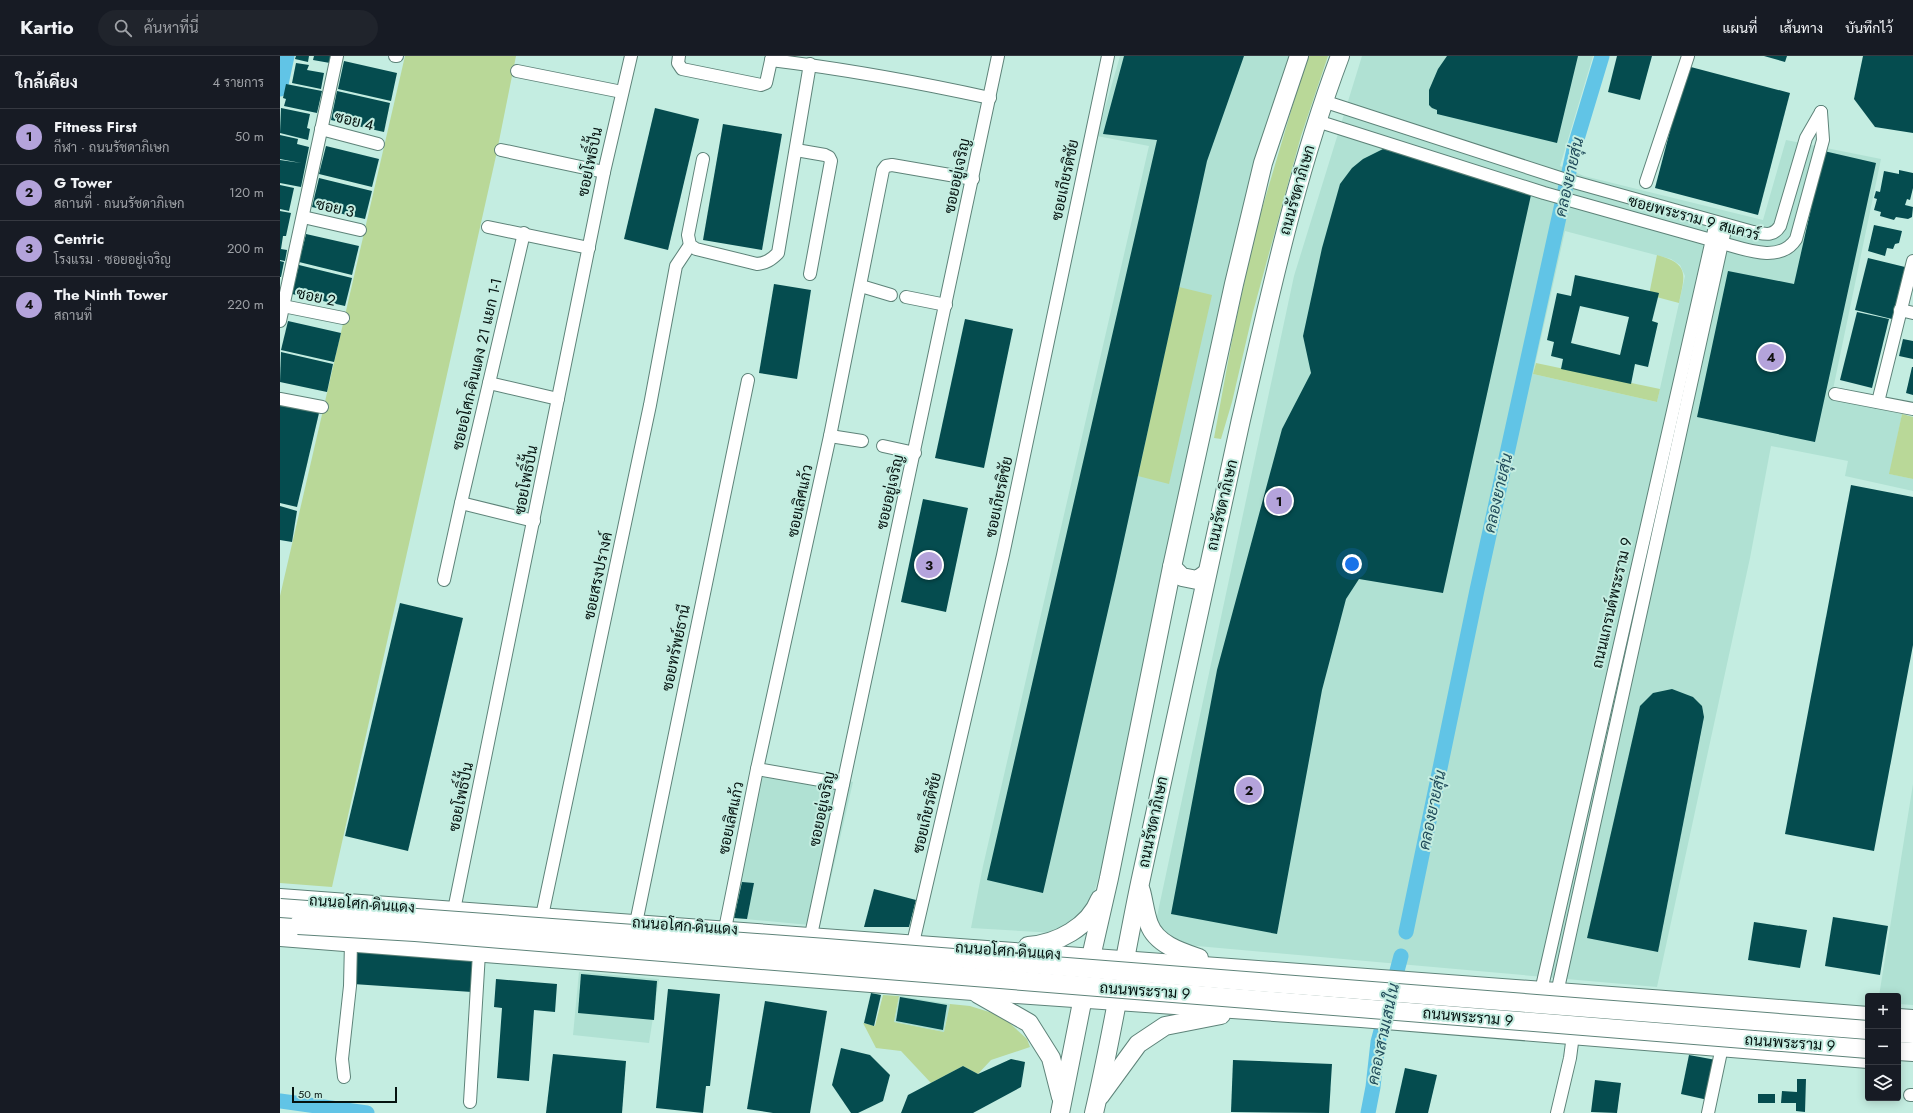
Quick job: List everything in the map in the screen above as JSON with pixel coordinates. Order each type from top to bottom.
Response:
[{"type":"main road","name":"ถนนรัชดาภิเษก","points":[[1091,957],[1109,878],[1172,567],[1247,227],[1263,163],[1299,56]]},
{"type":"main road","name":"ถนนรัชดาภิเษก","points":[[1126,960],[1139,886],[1207,573],[1277,264],[1323,101],[1340,56]]},
{"type":"main road","points":[[1172,567],[1182,577],[1197,580],[1207,573]]},
{"type":"main road","points":[[994,949],[1040,945],[1060,938],[1086,920],[1099,902],[1109,878]]},
{"type":"main road","points":[[1139,886],[1149,925],[1160,939],[1181,952],[1212,964]]},
{"type":"main road","name":"ถนนอโศก-ดินแดง","points":[[280,898],[811,935],[1126,960]]},
{"type":"main road","name":"ถนนอโศก-ดินแดง","points":[[280,908],[1070,967]]},
{"type":"main road","name":"ถนนอโศก-ดินแดง","points":[[289,924],[430,933],[1067,985]]},
{"type":"main road","points":[[663,966],[668,926]]},
{"type":"main road","points":[[756,974],[760,932]]},
{"type":"main road","points":[[280,937],[1118,1001]]},
{"type":"main road","points":[[1061,1107],[1091,957]]},
{"type":"main road","points":[[1096,1106],[1126,960]]},
{"type":"main road","name":"ถนนพระราม 9","points":[[1126,960],[1212,964],[1417,982],[1865,1016]]},
{"type":"main road","name":"ถนนพระราม 9","points":[[1070,967],[1865,1030]]},
{"type":"main road","name":"ถนนพระราม 9","points":[[1067,985],[1865,1049]]},
{"type":"main road","points":[[973,991],[1029,1023],[1051,1058],[1061,1107]]},
{"type":"main road","name":"ถนนพระราม 9","points":[[1118,1001],[1361,1018],[1865,1058]]},
{"type":"main road","points":[[1096,1106],[1138,1044],[1165,1026],[1201,1018],[1254,1010]]},
{"type":"main road","points":[[1901,1018],[1913,1019]]},
{"type":"main road","points":[[1901,1033],[1913,1034]]},
{"type":"main road","points":[[1901,1051],[1913,1052]]},
{"type":"main road","points":[[1901,1061],[1913,1062]]},
{"type":"street","points":[[280,321],[337,56]]},
{"type":"street","name":"ซอยโพธิ์ปั้น","points":[[454,910],[604,172],[631,56]]},
{"type":"street","points":[[679,56],[678,63],[682,69],[761,86],[766,83],[771,58],[810,64],[837,62],[908,80],[990,98]]},
{"type":"street","name":"ซอยอยู่เจริญ","points":[[811,935],[915,453],[998,56]]},
{"type":"street","name":"ซอยเกียรติชัย","points":[[913,943],[1003,555],[1108,56]]},
{"type":"street","points":[[1646,182],[1688,56]]},
{"type":"street","points":[[703,159],[688,235],[690,245],[696,249],[757,264],[764,264],[772,259],[778,253],[810,64]]},
{"type":"street","points":[[516,71],[622,92]]},
{"type":"street","name":"ซอยพระราม 9 สแควร์","points":[[1317,121],[1563,199],[1717,242],[1771,253],[1783,251],[1792,246],[1796,239],[1823,140],[1821,112],[1806,138],[1785,214],[1776,232],[1769,235],[1568,180],[1323,101]]},
{"type":"street","name":"ซอย 4","points":[[322,129],[378,144]]},
{"type":"street","points":[[501,150],[604,172]]},
{"type":"street","points":[[796,150],[825,155],[829,157],[831,161],[810,274]]},
{"type":"street","name":"ซอยเลิศแก้ว","points":[[724,929],[757,769],[830,436],[883,170],[886,166],[892,165],[973,179]]},
{"type":"street","name":"ซอย 3","points":[[303,217],[360,230]]},
{"type":"street","name":"ถนนแกรนด์พระราม 9","points":[[1549,992],[1721,223]]},
{"type":"street","points":[[488,227],[524,233],[589,248]]},
{"type":"street","name":"ซอยอโศก-ดินแดง 21 แยก 1-1","points":[[444,580],[524,233]]},
{"type":"street","name":"ซอยสรงปรางค์","points":[[542,916],[650,405],[676,266],[690,245]]},
{"type":"street","points":[[1878,402],[1913,261]]},
{"type":"street","points":[[861,286],[891,295]]},
{"type":"street","points":[[906,297],[946,305]]},
{"type":"street","name":"ซอย 2","points":[[283,306],[342,318]]},
{"type":"street","points":[[1900,310],[1913,313]]},
{"type":"street","name":"ซอยทรัพย์ธานี","points":[[636,923],[748,380]]},
{"type":"street","points":[[489,383],[558,398]]},
{"type":"street","points":[[1835,394],[1913,409]]},
{"type":"street","points":[[280,399],[322,407]]},
{"type":"street","points":[[830,436],[862,440]]},
{"type":"street","points":[[883,446],[915,453]]},
{"type":"street","points":[[461,503],[534,521]]},
{"type":"street","points":[[757,769],[843,784]]},
{"type":"street","points":[[344,1078],[342,1059],[350,986],[351,942]]},
{"type":"street","points":[[470,1102],[479,953]]},
{"type":"street","points":[[1558,1113],[1570,1058],[1573,1035]]},
{"type":"street","points":[[1708,1113],[1722,1047]]},
{"type":"shaded area","points":[[1120,56],[1298,56],[1248,216],[1101,869],[1091,903],[1085,916],[1056,933],[971,928],[983,866],[1149,146],[1097,136]]},
{"type":"shaded area","points":[[1362,56],[1593,56],[1560,166],[1584,176],[1763,220],[1786,140],[1881,159],[1831,399],[1902,414],[1890,474],[1913,479],[1913,491],[1845,476],[1848,461],[1771,446],[1750,558],[1657,987],[1175,944],[1156,921],[1294,276]],"holes":[[[1565,231],[1671,259],[1680,265],[1685,276],[1657,402],[1533,374]]]},
{"type":"shaded area","points":[[751,766],[802,772],[853,782],[820,926],[723,917]]},
{"type":"shaded area","points":[[1913,784],[1913,1005],[1901,1004],[1901,993],[1879,993]]},
{"type":"shaded area","points":[[579,972],[659,979],[649,1043],[573,1035]]},
{"type":"shaded area","points":[[899,996],[950,1004],[944,1032],[894,1022]]},
{"type":"green space","points":[[405,56],[516,56],[496,156],[332,887],[280,883],[280,596]]},
{"type":"green space","points":[[1309,56],[1328,56],[1301,136],[1253,312],[1232,402],[1221,439],[1214,438],[1234,329],[1256,229],[1302,74]]},
{"type":"green space","points":[[1657,255],[1675,262],[1683,272],[1683,285],[1679,303],[1649,295]]},
{"type":"green space","points":[[1179,287],[1212,295],[1169,484],[1138,476]]},
{"type":"green space","points":[[1536,363],[1660,389],[1657,402],[1533,374]]},
{"type":"green space","points":[[1902,414],[1913,417],[1913,479],[1889,474]]},
{"type":"green space","points":[[883,995],[899,996],[894,1022],[944,1032],[950,1004],[970,1006],[1002,1016],[1027,1039],[1030,1047],[991,1060],[978,1074],[963,1066],[931,1083],[901,1051],[876,1048],[863,1023],[875,1026]]},
{"type":"building","points":[[296,56],[309,56],[308,62],[295,59]]},
{"type":"building","points":[[314,56],[331,56],[330,63],[313,60]]},
{"type":"building","points":[[1124,56],[1244,56],[1207,161],[1116,576],[1043,893],[987,880],[1157,140],[1103,134]]},
{"type":"building","points":[[1447,56],[1578,56],[1557,143],[1437,114],[1437,110],[1429,105],[1429,90],[1438,69]]},
{"type":"building","points":[[1617,56],[1652,56],[1640,100],[1608,92]]},
{"type":"building","points":[[1764,56],[1787,56],[1785,62]]},
{"type":"building","points":[[1863,56],[1913,56],[1913,133],[1875,127],[1854,99]]},
{"type":"building","points":[[344,61],[397,73],[391,101],[338,89]]},
{"type":"building","points":[[296,63],[309,65],[307,70],[324,73],[321,89],[292,83]]},
{"type":"building","points":[[1687,66],[1790,93],[1758,215],[1655,188]]},
{"type":"building","points":[[286,84],[322,91],[317,113],[284,106],[286,99],[283,98]]},
{"type":"building","points":[[337,91],[390,103],[384,132],[331,120]]},
{"type":"building","points":[[281,108],[310,114],[307,128],[310,129],[308,140],[280,133]]},
{"type":"building","points":[[655,108],[699,119],[668,250],[624,239]]},
{"type":"building","points":[[723,124],[782,134],[762,250],[703,240]]},
{"type":"building","points":[[280,135],[298,139],[297,144],[309,147],[301,187],[280,183],[280,160],[301,163],[280,159]]},
{"type":"building","points":[[326,146],[379,159],[372,187],[319,174]]},
{"type":"building","points":[[1385,148],[1531,195],[1443,593],[1359,579],[1346,599],[1322,690],[1277,934],[1171,914],[1217,670],[1282,429],[1311,373],[1303,336],[1322,248],[1340,184],[1352,168],[1363,159]]},
{"type":"building","points":[[1824,151],[1876,163],[1815,442],[1697,417],[1728,271],[1794,284]]},
{"type":"building","points":[[1899,170],[1913,173],[1913,188],[1910,200],[1907,199],[1905,205],[1913,207],[1912,217],[1908,219],[1896,217],[1894,220],[1880,216],[1881,212],[1874,210],[1877,199],[1874,198],[1876,191],[1880,192],[1884,171],[1899,174]]},
{"type":"building","points":[[319,178],[372,191],[365,219],[312,207]]},
{"type":"building","points":[[280,185],[294,188],[289,211],[280,209]]},
{"type":"building","points":[[280,211],[291,213],[286,236],[283,236],[281,249],[287,250],[285,261],[280,260]]},
{"type":"building","points":[[1874,225],[1902,231],[1899,243],[1895,244],[1893,249],[1887,248],[1885,256],[1868,251]]},
{"type":"building","points":[[306,234],[359,246],[352,275],[299,262]]},
{"type":"building","points":[[1868,258],[1905,267],[1892,319],[1855,310]]},
{"type":"building","points":[[280,261],[284,262],[281,277],[280,277]]},
{"type":"building","points":[[299,265],[352,278],[345,306],[292,294]]},
{"type":"building","points":[[1575,275],[1659,293],[1652,321],[1658,323],[1648,367],[1635,364],[1631,384],[1561,369],[1563,359],[1551,356],[1554,342],[1547,340],[1557,293],[1571,296]],"holes":[[[1580,306],[1629,317],[1620,355],[1571,343]]]},
{"type":"building","points":[[774,284],[811,290],[797,379],[759,373]]},
{"type":"building","points":[[1857,312],[1889,319],[1872,388],[1840,380]]},
{"type":"building","points":[[965,319],[1013,329],[984,468],[935,458]]},
{"type":"building","points":[[288,321],[341,333],[334,362],[281,350]]},
{"type":"building","points":[[1903,339],[1913,341],[1913,359],[1899,356]]},
{"type":"building","points":[[281,352],[333,364],[327,392],[280,382]]},
{"type":"building","points":[[1913,367],[1913,395],[1906,393]]},
{"type":"building","points":[[280,403],[319,413],[297,507],[280,503]]},
{"type":"building","points":[[1851,485],[1913,497],[1913,645],[1874,851],[1785,834]]},
{"type":"building","points":[[923,499],[968,508],[946,612],[901,602]]},
{"type":"building","points":[[280,506],[297,511],[292,542],[280,540]]},
{"type":"building","points":[[400,603],[463,618],[408,851],[345,836]]},
{"type":"building","points":[[1672,689],[1693,697],[1702,706],[1704,717],[1658,952],[1587,938],[1640,706],[1653,693]]},
{"type":"building","points":[[742,882],[754,883],[747,919],[734,918]]},
{"type":"building","points":[[874,889],[916,900],[909,927],[864,927]]},
{"type":"building","points":[[1833,917],[1888,926],[1880,975],[1825,966]]},
{"type":"building","points":[[1754,922],[1807,930],[1800,968],[1748,960]]},
{"type":"building","points":[[355,951],[474,959],[472,992],[353,984]]},
{"type":"building","points":[[581,974],[657,981],[654,1020],[578,1013]]},
{"type":"building","points":[[496,979],[557,984],[555,1012],[534,1010],[529,1081],[497,1078],[502,1008],[494,1007]]},
{"type":"building","points":[[668,989],[720,994],[710,1086],[706,1086],[703,1113],[656,1108]]},
{"type":"building","points":[[871,993],[881,995],[874,1026],[864,1023]]},
{"type":"building","points":[[900,997],[947,1005],[943,1030],[896,1021]]},
{"type":"building","points":[[765,1001],[827,1011],[810,1113],[773,1113],[747,1109]]},
{"type":"building","points":[[841,1048],[870,1055],[890,1075],[883,1101],[858,1113],[851,1113],[832,1085]]},
{"type":"building","points":[[553,1054],[626,1061],[622,1113],[546,1113]]},
{"type":"building","points":[[1689,1055],[1716,1060],[1708,1100],[1681,1094]]},
{"type":"building","points":[[1011,1059],[1025,1062],[1021,1087],[973,1113],[901,1113],[908,1095],[963,1066],[978,1074]]},
{"type":"building","points":[[1233,1060],[1332,1064],[1329,1113],[1231,1112]]},
{"type":"building","points":[[1405,1068],[1437,1075],[1428,1113],[1395,1113]]},
{"type":"building","points":[[1797,1079],[1806,1079],[1805,1112],[1796,1111],[1796,1103],[1781,1103],[1782,1091],[1797,1092]]},
{"type":"building","points":[[1595,1080],[1621,1083],[1617,1113],[1591,1112]]},
{"type":"building","points":[[1758,1094],[1775,1094],[1775,1103],[1758,1103]]},
{"type":"waterway","points":[[280,89],[287,56]]},
{"type":"waterway","name":"คลองยายสุ่น","points":[[1406,932],[1477,590],[1574,149],[1602,56]]},
{"type":"waterway","name":"คลองสามเสนใน","points":[[1368,1113],[1373,1087],[1378,1042],[1401,956]]},
{"type":"waterway","points":[[280,1101],[367,1113]]},
{"type":"place","name":"The Ninth Tower","points":[[1771,357]]},
{"type":"place","name":"Fitness First","points":[[1279,501]]},
{"type":"place","name":"Centric","points":[[929,565]]},
{"type":"place","name":"G Tower","points":[[1249,790]]}]
